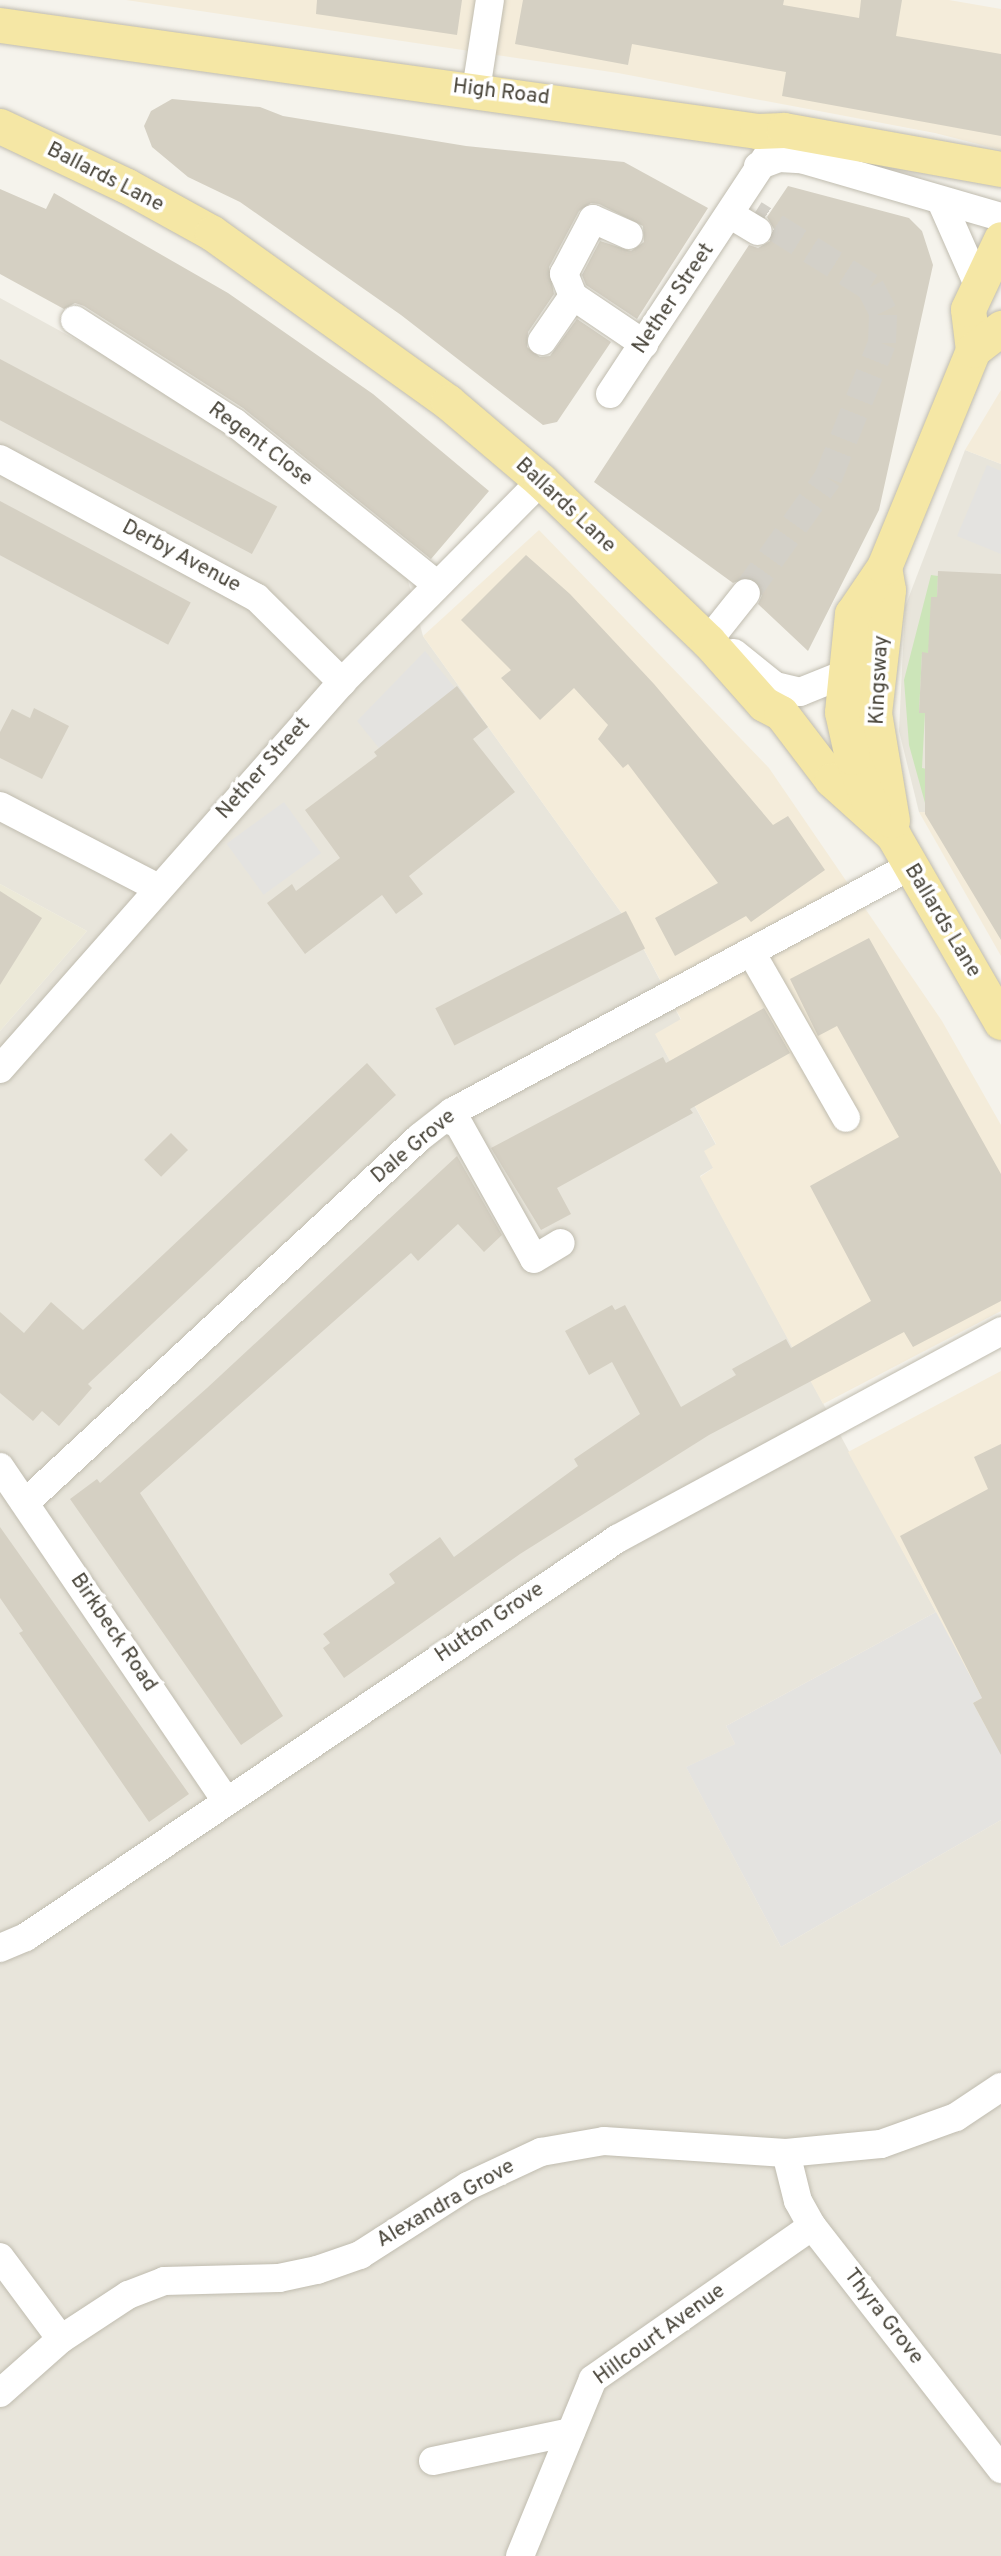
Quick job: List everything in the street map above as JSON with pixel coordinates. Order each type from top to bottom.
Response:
[{"type":"main road","name":"High Road","points":[[0,25],[770,130],[1001,169]]},
{"type":"main road","name":"Ballards Lane","points":[[0,126],[212,233],[448,402],[541,481],[707,637],[764,704],[780,712],[814,761],[884,827],[1001,1022]]},
{"type":"main road","name":"Kingsway","points":[[884,827],[858,713],[859,676],[852,614],[866,586],[884,568],[973,350],[968,309],[1001,239]]},
{"type":"main road","name":"Kingsway","points":[[973,350],[1001,328]]},
{"type":"main road","points":[[780,712],[858,713]]},
{"type":"street","points":[[476,90],[490,0]]},
{"type":"street","points":[[758,166],[770,130]]},
{"type":"street","points":[[758,166],[779,159],[801,159],[1001,217]]},
{"type":"street","name":"Nether Street","points":[[610,394],[644,344],[745,216],[758,166]]},
{"type":"street","points":[[941,201],[978,285]]},
{"type":"street","points":[[629,235],[593,219],[564,274],[573,296],[644,344]]},
{"type":"street","points":[[542,341],[573,296]]},
{"type":"street","name":"Regent Close","points":[[75,320],[234,422],[436,584]]},
{"type":"street","name":"Derby Avenue","points":[[0,459],[257,598],[342,682]]},
{"type":"street","name":"Nether Street","points":[[0,1069],[156,887],[342,682],[436,584],[541,481]]},
{"type":"street","points":[[741,589],[707,637],[775,686],[800,692],[859,676]]},
{"type":"street","points":[[0,806],[156,887]]},
{"type":"street","name":"Dale Grove","points":[[25,1503],[420,1136],[452,1112],[909,867]]},
{"type":"street","points":[[751,952],[846,1118]]},
{"type":"street","points":[[452,1112],[534,1259],[561,1244]]},
{"type":"street","name":"Hutton Grove","points":[[0,1948],[26,1937],[225,1799],[617,1539],[1001,1331]]},
{"type":"street","name":"Birkbeck Road","points":[[0,1467],[225,1799]]},
{"type":"street","name":"Alexandra Grove","points":[[0,2393],[61,2339],[128,2295],[164,2281],[279,2278],[360,2255],[468,2186],[541,2152],[604,2141],[786,2153],[881,2144],[956,2117],[1001,2087]]},
{"type":"street","name":"Thyra Grove","points":[[786,2153],[797,2201],[812,2226],[1001,2469]]},
{"type":"street","name":"Hillcourt Avenue","points":[[520,2556],[593,2379],[812,2226]]},
{"type":"street","points":[[0,2257],[61,2339]]},
{"type":"street","points":[[433,2461],[571,2432]]},
{"type":"shaded area","points":[[126,0],[949,0],[1001,9],[1001,150],[935,133],[618,73]]},
{"type":"shaded area","points":[[0,298],[135,372],[210,420],[407,577],[423,636],[633,929],[681,1020],[656,1035],[716,1145],[713,1168],[700,1176],[936,1612],[726,1726],[736,1744],[687,1768],[781,1947],[1001,1820],[1001,2556],[0,2556],[0,1031],[87,931],[0,884]]},
{"type":"shaded area","points":[[1001,390],[1001,464],[965,450]]},
{"type":"shaded area","points":[[965,450],[1001,464],[1001,814],[919,812],[899,731],[905,607]]},
{"type":"shaded area","points":[[987,465],[1001,471],[1001,554],[957,536]]},
{"type":"shaded area","points":[[539,530],[769,768],[942,1021],[1001,1125],[1001,1311],[823,1404],[700,1177],[713,1168],[704,1151],[716,1144],[655,1034],[681,1019],[633,929],[423,636]]},
{"type":"shaded area","points":[[425,651],[455,688],[379,748],[357,721]]},
{"type":"shaded area","points":[[284,802],[321,853],[264,895],[227,844]]},
{"type":"shaded area","points":[[919,812],[1001,814],[1001,956]]},
{"type":"shaded area","points":[[0,884],[87,931],[0,1031]]},
{"type":"shaded area","points":[[1001,1371],[1001,1820],[781,1947],[686,1767],[735,1744],[726,1726],[936,1612],[848,1452]]},
{"type":"shaded area","points":[[936,1612],[982,1698],[973,1703],[988,1731],[1001,1725],[1001,1820],[781,1947],[686,1767],[735,1744],[726,1726]]},
{"type":"green space","points":[[931,575],[938,576],[937,597],[928,653],[922,653],[919,713],[925,713],[922,768],[927,769],[930,821],[909,745],[904,680]]},
{"type":"building","points":[[317,0],[462,0],[457,35],[316,14]]},
{"type":"building","points":[[523,0],[784,0],[783,5],[859,18],[861,0],[902,0],[896,36],[1001,54],[1001,136],[782,96],[786,72],[632,44],[628,65],[515,44]]},
{"type":"building","points":[[172,99],[260,107],[283,116],[466,146],[624,162],[708,208],[637,319],[586,285],[582,275],[600,241],[631,251],[644,242],[643,226],[599,204],[591,203],[579,211],[549,267],[554,294],[528,332],[527,347],[540,357],[550,356],[577,319],[611,342],[557,422],[543,425],[401,315],[240,202],[188,177],[152,147],[144,126],[151,111]]},
{"type":"building","points":[[788,186],[909,218],[922,231],[933,265],[879,510],[808,651],[758,604],[762,595],[757,580],[748,577],[733,583],[594,482],[749,245],[758,248],[772,240],[775,231],[767,217]]},
{"type":"building","points":[[0,189],[46,209],[54,193],[228,293],[373,394],[489,491],[431,559],[243,408],[84,306],[75,303],[64,309],[0,274]]},
{"type":"building","points":[[0,359],[277,506],[252,554],[0,420]]},
{"type":"building","points":[[0,501],[191,602],[168,645],[0,555]]},
{"type":"building","points":[[526,555],[570,594],[654,684],[773,825],[788,816],[825,870],[751,922],[746,916],[675,956],[655,918],[718,883],[628,764],[623,768],[598,739],[608,725],[574,688],[540,720],[501,678],[511,670],[461,620]]},
{"type":"building","points":[[938,571],[1001,574],[1001,940],[925,814],[925,713],[919,713],[922,652],[928,653],[931,597],[937,597]]},
{"type":"building","points":[[457,686],[488,727],[473,739],[515,792],[409,876],[423,894],[396,914],[382,895],[305,954],[267,903],[292,884],[296,891],[340,858],[305,810],[377,756],[374,752]]},
{"type":"building","points":[[34,708],[69,726],[42,779],[0,758],[0,732],[12,709],[30,718]]},
{"type":"building","points":[[0,891],[42,918],[0,985]]},
{"type":"building","points":[[626,911],[645,948],[454,1046],[435,1008]]},
{"type":"building","points":[[869,938],[1001,1174],[1001,1301],[913,1347],[904,1332],[709,1435],[520,1554],[344,1678],[323,1648],[330,1643],[323,1634],[395,1583],[389,1574],[440,1537],[454,1557],[578,1466],[574,1459],[640,1414],[612,1362],[589,1375],[565,1331],[612,1305],[615,1310],[625,1305],[681,1407],[736,1375],[732,1369],[786,1339],[791,1348],[871,1301],[810,1186],[899,1137],[837,1026],[818,1036],[790,979]]},
{"type":"building","points":[[764,1008],[790,1053],[690,1109],[693,1113],[557,1188],[571,1214],[541,1230],[491,1148],[663,1057],[666,1063]]},
{"type":"building","points":[[367,1063],[396,1095],[88,1384],[92,1388],[59,1426],[42,1411],[33,1421],[0,1393],[0,1312],[24,1333],[51,1302],[83,1330]]},
{"type":"building","points":[[171,1133],[188,1150],[161,1177],[144,1160]]},
{"type":"building","points":[[457,1156],[502,1235],[484,1252],[458,1224],[418,1261],[411,1253],[140,1493],[283,1716],[241,1745],[70,1499],[97,1479],[100,1483],[207,1388]]},
{"type":"building","points":[[1001,1444],[1001,1755],[973,1703],[982,1698],[900,1536],[988,1489],[974,1457]]},
{"type":"building","points":[[0,1527],[189,1794],[149,1822],[19,1633],[23,1631],[0,1598]]},
{"type":"tunnel","points":[[746,593],[828,478],[882,343],[883,312],[870,287],[754,214]]}]
